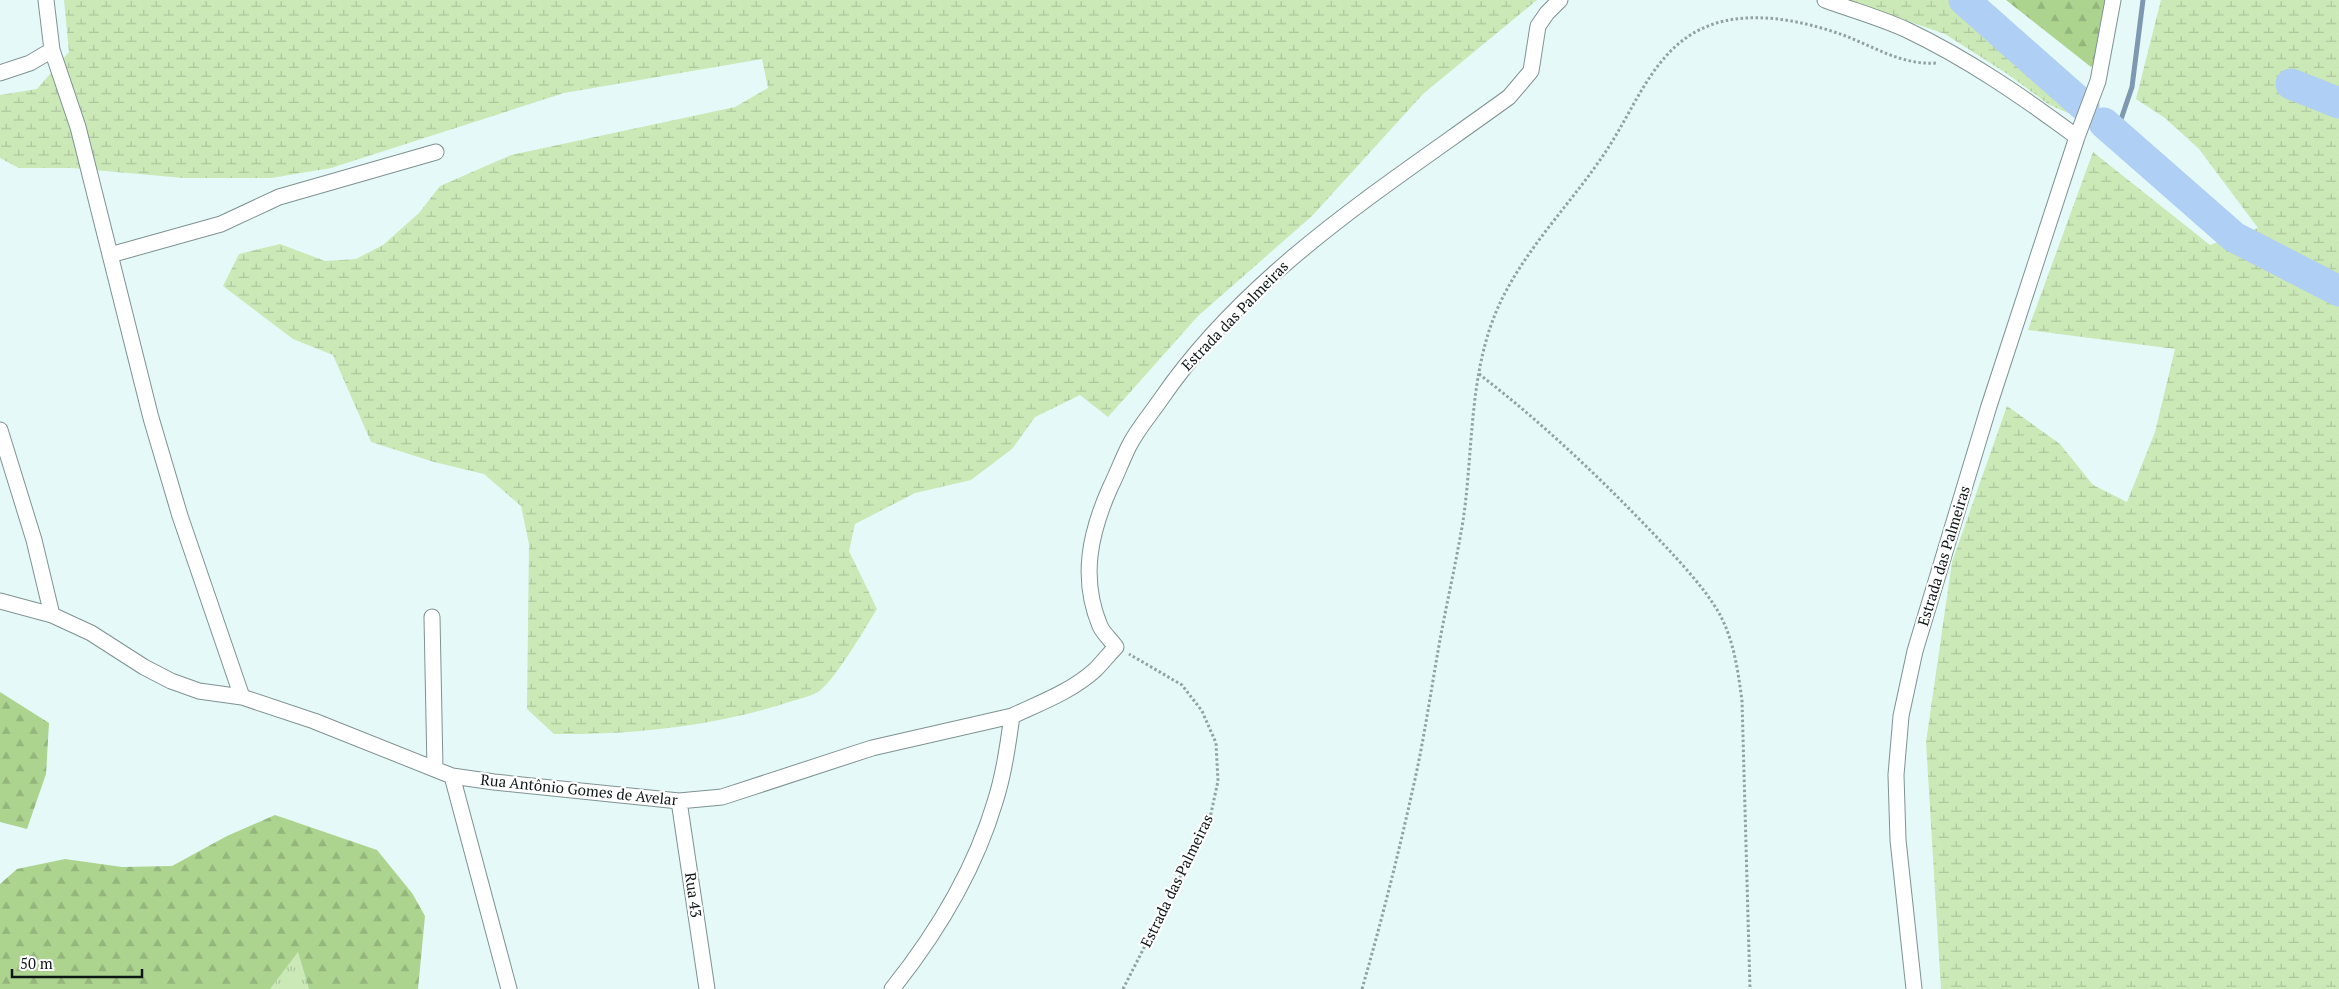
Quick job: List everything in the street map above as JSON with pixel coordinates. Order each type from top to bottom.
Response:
[{"type":"street","points":[[46,0],[52,50],[78,126],[152,418],[180,516],[242,696]]},
{"type":"street","name":"Estrada das Palmeiras","points":[[1116,647],[1100,627],[1090,595],[1088,564],[1096,519],[1130,445],[1180,371],[1234,312],[1294,254],[1365,199],[1509,97],[1531,72],[1538,26],[1547,13],[1560,0]]},
{"type":"street","points":[[1825,0],[1906,30],[1967,62],[2020,96],[2077,137]]},
{"type":"street","name":"Estrada das Palmeiras","points":[[1914,989],[1898,840],[1896,775],[1901,716],[1915,651],[1989,406],[2077,137],[2098,81],[2113,0]]},
{"type":"street","points":[[0,73],[30,63],[52,50]]},
{"type":"street","points":[[110,255],[221,224],[279,197],[436,152]]},
{"type":"street","points":[[0,430],[34,540],[52,615]]},
{"type":"street","name":"Rua Antônio Gomes de Avelar","points":[[0,601],[52,615],[91,633],[144,667],[171,681],[199,691],[242,696],[314,721],[452,776],[679,801],[722,796],[770,783],[821,763],[872,748],[1012,716],[1061,693],[1081,680],[1094,671],[1116,647]]},
{"type":"street","points":[[432,617],[435,769]]},
{"type":"street","points":[[896,984],[942,917],[961,883],[980,842],[995,802],[1012,716]]},
{"type":"street","points":[[452,776],[509,989]]},
{"type":"street","name":"Rua 43","points":[[679,801],[707,989]]},
{"type":"path","points":[[1362,989],[1414,786],[1463,520],[1479,373],[1494,316],[1517,276],[1551,224],[1610,145],[1663,57],[1697,31],[1722,22],[1752,17],[1785,20],[1846,37],[1899,59],[1918,64],[1939,63]]},
{"type":"path","points":[[1479,373],[1566,446],[1617,496],[1675,556],[1718,613],[1735,654],[1742,701],[1750,989]]},
{"type":"path","name":"Estrada das Palmeiras","points":[[1116,647],[1182,685],[1202,711],[1216,743],[1218,781],[1210,818],[1123,989]]},
{"type":"green space","points":[[64,0],[1537,0],[1423,94],[1312,216],[1198,316],[1108,417],[1080,395],[1035,417],[1012,449],[971,480],[915,493],[855,524],[849,551],[877,609],[840,667],[818,692],[808,697],[761,710],[703,723],[643,731],[554,734],[527,709],[529,544],[521,506],[484,474],[434,462],[371,442],[333,355],[293,339],[223,286],[239,254],[280,244],[325,261],[356,259],[383,245],[419,213],[440,186],[511,155],[735,107],[768,88],[762,59],[564,93],[331,168],[271,178],[184,178],[72,168],[19,168],[0,158],[0,95],[37,89],[69,52]]},
{"type":"green space","points":[[1847,0],[1954,0],[2076,108],[2077,117],[2048,104],[2009,75],[1945,34]]},
{"type":"green space","points":[[2006,0],[2108,0],[2099,58],[2091,67]]},
{"type":"green space","points":[[2161,0],[2339,0],[2339,989],[1941,989],[1926,742],[1952,562],[2007,406],[2060,444],[2093,485],[2127,502],[2155,432],[2175,349],[2028,330],[2093,152],[2210,245],[2258,228],[2199,149],[2165,118],[2136,99]]},
{"type":"green space","points":[[0,692],[49,723],[46,774],[27,829],[0,822]]},
{"type":"green space","points":[[275,815],[377,850],[412,893],[425,916],[418,989],[309,989],[298,952],[270,989],[0,989],[0,884],[17,869],[65,859],[122,867],[172,866],[227,836]]},
{"type":"green space","points":[[298,951],[309,989],[270,989]]},
{"type":"waterway","points":[[1964,0],[2084,106]]},
{"type":"waterway","points":[[2116,134],[2132,87],[2143,0]]},
{"type":"waterway","points":[[2291,84],[2339,103]]},
{"type":"waterway","points":[[2104,123],[2234,237],[2339,291]]}]
